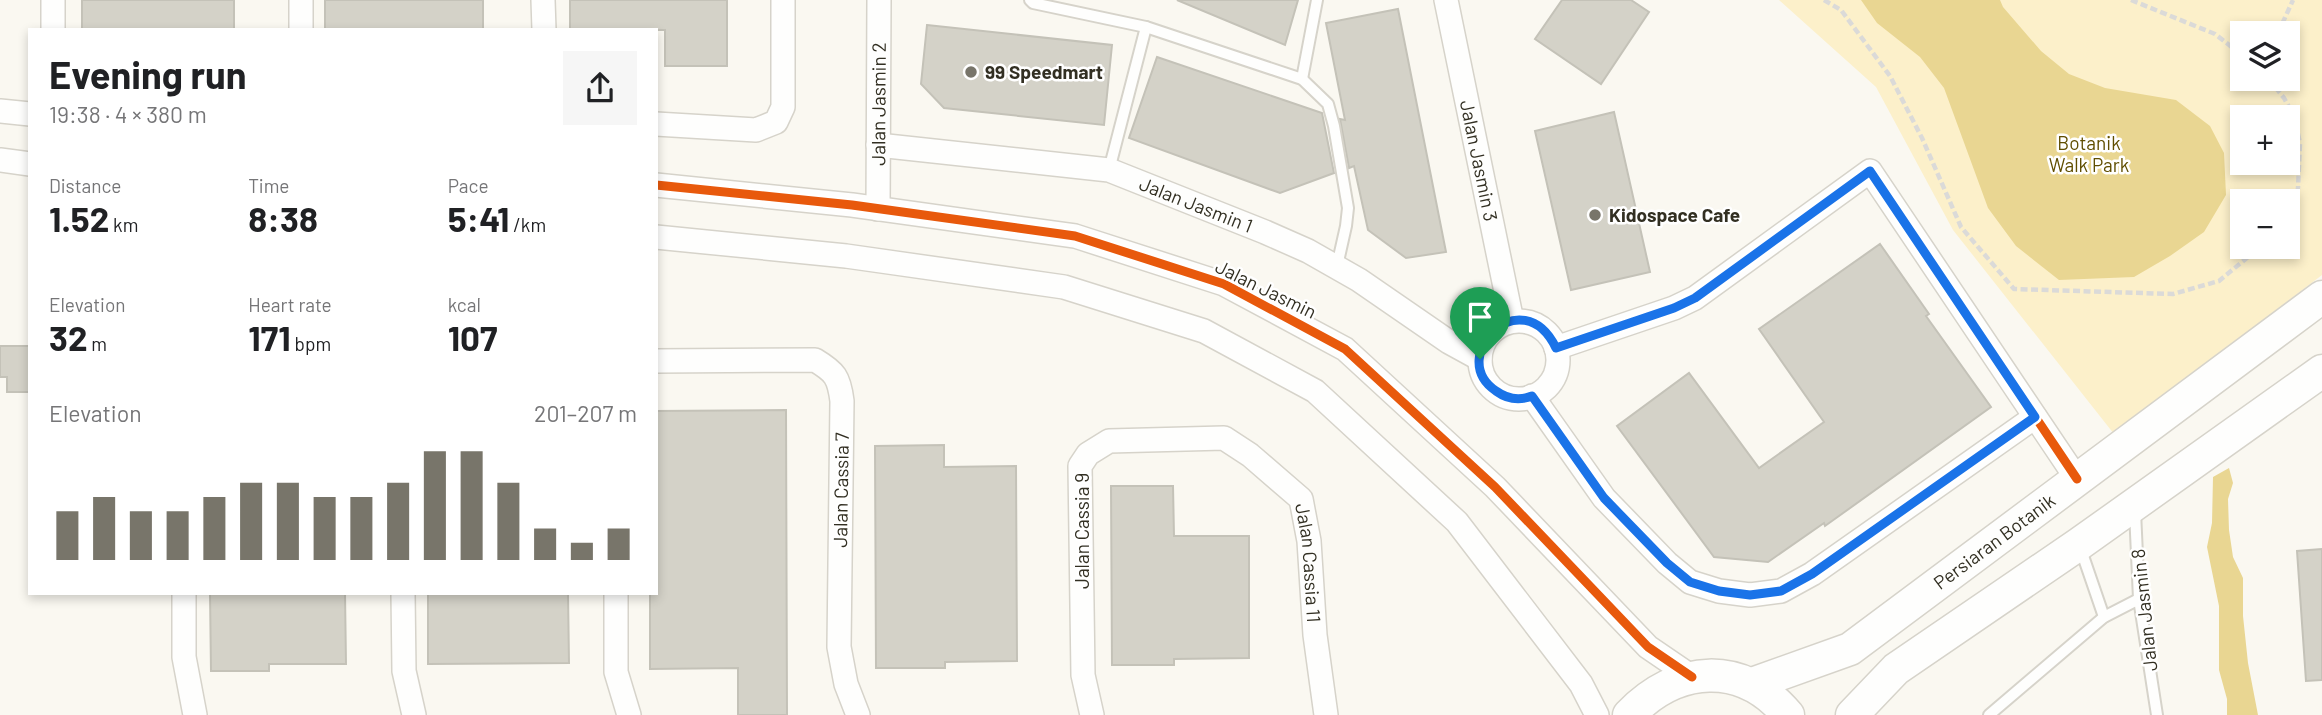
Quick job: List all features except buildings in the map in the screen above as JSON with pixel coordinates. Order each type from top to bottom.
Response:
[{"type":"main road","name":"Persiaran Botanik","points":[[1752,684],[1850,649],[2322,297]]},
{"type":"main road","points":[[1852,715],[1896,669],[2079,544],[2322,371]]},
{"type":"main road","points":[[1629,715],[1657,690],[1692,677],[1722,677],[1752,684],[1776,700],[1788,715]]},
{"type":"street","points":[[53,0],[53,28]]},
{"type":"street","points":[[301,0],[301,28]]},
{"type":"street","points":[[544,0],[544,28]]},
{"type":"street","points":[[658,124],[756,130],[776,122],[782,107],[783,0]]},
{"type":"street","name":"Jalan Jasmin 2","points":[[878,209],[879,0]]},
{"type":"street","name":"Jalan Jasmin 3","points":[[1447,0],[1513,321]]},
{"type":"street","points":[[0,111],[28,114]]},
{"type":"street","name":"Jalan Jasmin 1","points":[[878,145],[1109,170],[1265,232],[1337,267],[1449,342],[1480,359]]},
{"type":"street","points":[[0,160],[28,164]]},
{"type":"street","points":[[1556,348],[1674,308],[1695,298],[1870,171],[2077,479]]},
{"type":"street","name":"Jalan Jasmin","points":[[658,185],[878,209],[1075,236],[1224,284],[1345,348],[1495,487],[1648,646],[1692,677]]},
{"type":"street","points":[[658,237],[846,256],[1064,287],[1204,331],[1315,391],[1457,522],[1581,684],[1597,715]]},
{"type":"street","points":[[1513,321],[1531,322],[1542,328],[1551,337],[1558,361],[1549,384],[1532,396],[1516,399],[1503,396],[1492,389],[1484,378],[1480,359],[1485,339],[1493,329],[1513,321]]},
{"type":"street","name":"Jalan Cassia 7","points":[[658,361],[815,360],[832,371],[840,384],[839,647],[846,684],[858,715]]},
{"type":"street","points":[[1532,396],[1604,498],[1667,563],[1690,582],[1719,591],[1750,595],[1781,591],[1812,574],[2035,417]]},
{"type":"street","name":"Jalan Cassia 9","points":[[1092,715],[1083,675],[1080,466],[1088,454],[1109,441],[1190,438]]},
{"type":"street","name":"Jalan Cassia 11","points":[[1190,438],[1224,438],[1250,455],[1301,499],[1308,541],[1315,635],[1326,715]]},
{"type":"street","points":[[184,595],[184,657],[195,715]]},
{"type":"street","points":[[403,595],[404,671],[414,715]]},
{"type":"street","points":[[616,595],[616,672],[629,715]]},
{"type":"lane","points":[[1030,0],[1033,3],[1146,27],[1302,79],[1328,104],[1334,125],[1348,208],[1337,267]]},
{"type":"lane","points":[[1302,79],[1317,0]]},
{"type":"lane","points":[[1109,170],[1146,27]]},
{"type":"lane","name":"Jalan Jasmin 8","points":[[2134,504],[2139,598],[2158,714]]},
{"type":"lane","points":[[2079,544],[2104,617]]},
{"type":"lane","points":[[1989,715],[2104,617],[2139,598]]},
{"type":"path","points":[[1824,0],[1841,10],[1891,76],[1961,227],[2014,289],[2174,293],[2219,281],[2246,259]]},
{"type":"path","points":[[2131,0],[2215,34],[2230,46]]},
{"type":"path","points":[[2283,21],[2293,0]]},
{"type":"path","points":[[2279,91],[2294,116],[2300,143],[2298,189]]},
{"type":"green space","name":"Botanik Walk Park","points":[[1779,0],[2322,0],[2322,275],[2114,434],[1953,230],[1876,87]]},
{"type":"shaded area","points":[[1861,0],[2000,0],[2041,51],[2069,74],[2105,88],[2176,100],[2210,126],[2224,153],[2226,195],[2204,232],[2134,277],[2059,280],[2016,246],[1988,208],[1944,88],[1920,57],[1877,23]]},
{"type":"shaded area","points":[[2229,468],[2233,483],[2228,499],[2229,530],[2233,557],[2243,578],[2243,616],[2248,663],[2258,715],[2227,715],[2227,699],[2219,670],[2219,606],[2207,547],[2212,523],[2213,477]]},
{"type":"cycle path","points":[[1556,348],[1674,308],[1695,298],[1870,171],[2077,479]]},
{"type":"cycle path","points":[[658,185],[852,205],[1075,236],[1224,284],[1345,349],[1495,487],[1648,647],[1692,677]]},
{"type":"place","name":"99 Speedmart","points":[[971,72]]},
{"type":"place","name":"Kidospace Cafe","points":[[1595,215]]},
{"type":"route","points":[[1870,171],[2035,417],[1812,574],[1781,591],[1750,595],[1719,591],[1690,582],[1667,563],[1604,498],[1532,396],[1516,399],[1503,396],[1492,389],[1484,378],[1480,359],[1485,339],[1493,329],[1505,322],[1531,322],[1551,337],[1556,348],[1674,308],[1695,298],[1870,171]]}]
